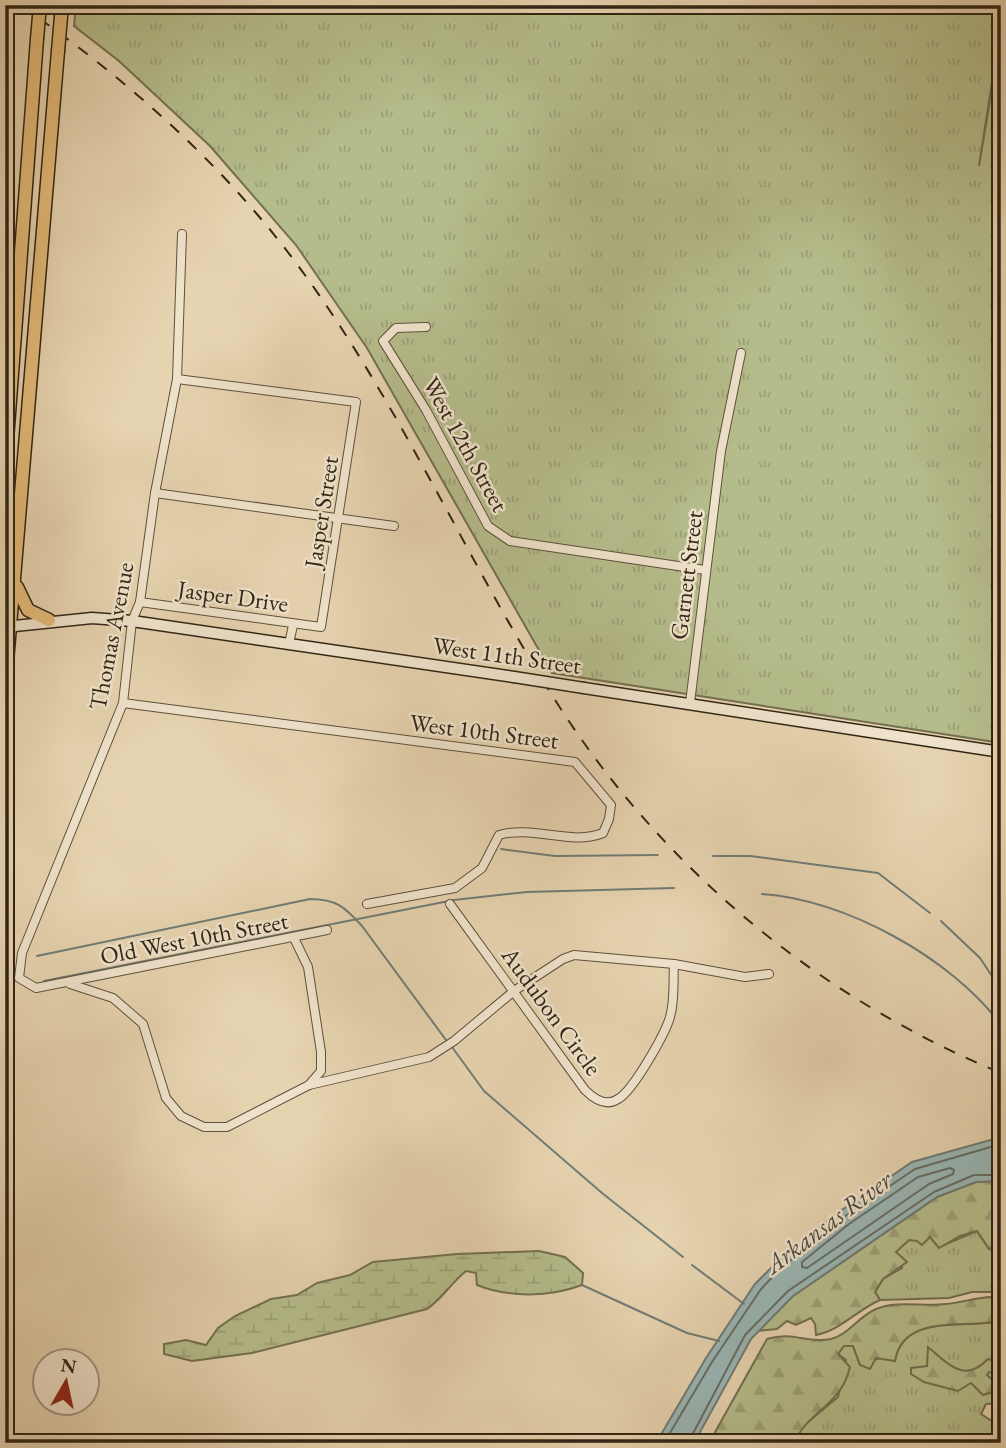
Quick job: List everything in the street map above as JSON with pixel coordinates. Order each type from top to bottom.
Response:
[{"type":"main road","points":[[5,467],[40,5]]},
{"type":"main road","points":[[5,686],[62,5]]},
{"type":"main road","points":[[15,582],[28,610],[49,620]]},
{"type":"street","name":"Thomas Avenue","points":[[67,983],[36,988],[19,978],[18,969],[22,953],[123,702],[132,621],[140,602],[155,493],[177,379],[182,234]]},
{"type":"street","name":"West 12th Street","points":[[426,327],[396,328],[383,341],[426,410],[488,526],[510,541],[705,570]]},
{"type":"street","name":"Garnett Street","points":[[690,703],[721,451],[741,353]]},
{"type":"street","name":"Jasper Street","points":[[177,379],[356,402],[341,517],[321,627]]},
{"type":"street","points":[[155,493],[394,526]]},
{"type":"street","name":"Jasper Drive","points":[[140,602],[321,627]]},
{"type":"street","name":"West 11th Street","points":[[8,627],[49,620],[92,618],[132,621],[1001,751]]},
{"type":"street","points":[[289,644],[293,625]]},
{"type":"street","name":"West 10th Street","points":[[123,702],[575,762],[611,805],[603,832],[590,838],[516,830],[499,835],[482,868],[455,888],[367,904]]},
{"type":"street","name":"Audubon Circle","points":[[450,904],[585,1090],[594,1099],[606,1103],[617,1100],[627,1091],[667,1025],[673,1002],[674,964]]},
{"type":"street","name":"Old West 10th Street","points":[[67,983],[327,930]]},
{"type":"street","points":[[294,938],[308,967],[321,1052],[321,1071],[309,1085]]},
{"type":"street","points":[[67,983],[113,998],[143,1024],[166,1098],[181,1116],[204,1127],[227,1127],[309,1085],[429,1057],[450,1044],[514,991],[563,959],[574,955],[674,964],[745,977],[769,974]]},
{"type":"green space","points":[[76,5],[1001,5],[1001,24],[979,166],[1001,34],[1001,743],[552,673],[367,348],[296,245],[210,146],[119,61],[74,26]]},
{"type":"green space","points":[[1001,1181],[1001,1247],[989,1249],[977,1231],[960,1236],[939,1248],[930,1237],[922,1245],[909,1240],[896,1252],[907,1262],[883,1279],[875,1292],[880,1300],[841,1324],[816,1335],[815,1324],[811,1318],[796,1325],[787,1321],[777,1329],[758,1331],[793,1296],[937,1197],[976,1182]]},
{"type":"green space","points":[[977,1231],[989,1249],[1001,1247],[998,1277],[1001,1292],[972,1292],[949,1298],[880,1300],[875,1292],[883,1279],[902,1268],[902,1257],[895,1252],[909,1240],[930,1237],[939,1247]]},
{"type":"green space","points":[[539,1251],[565,1257],[583,1273],[582,1285],[543,1294],[516,1294],[477,1285],[476,1273],[466,1271],[427,1309],[252,1353],[192,1361],[164,1354],[164,1344],[186,1340],[206,1345],[218,1328],[235,1316],[271,1299],[297,1295],[317,1283],[350,1275],[373,1262],[457,1254]]},
{"type":"green space","points":[[989,1297],[1001,1298],[1001,1321],[922,1329],[909,1336],[900,1346],[895,1361],[876,1358],[870,1369],[860,1365],[853,1346],[844,1346],[838,1354],[850,1367],[845,1381],[832,1400],[808,1422],[794,1443],[709,1443],[767,1339],[785,1336],[814,1340],[831,1339],[843,1334],[870,1312],[884,1306],[946,1304]]},
{"type":"green space","points":[[1001,1321],[1001,1403],[986,1404],[981,1414],[1001,1427],[1000,1443],[794,1443],[801,1428],[838,1397],[846,1360],[838,1354],[844,1346],[853,1346],[860,1365],[883,1357],[895,1361],[900,1346],[923,1329]]},
{"type":"green space","points":[[928,1347],[950,1365],[964,1371],[979,1366],[988,1359],[1001,1363],[1001,1376],[989,1372],[987,1375],[998,1385],[999,1390],[983,1395],[971,1383],[958,1391],[924,1382],[911,1374],[911,1368],[927,1366]]},
{"type":"water","name":"Arkansas River","points":[[1001,1137],[1001,1181],[976,1182],[937,1197],[793,1296],[751,1339],[694,1443],[656,1443],[706,1358],[755,1284],[774,1265],[839,1212],[912,1162]]},
{"type":"waterway","points":[[501,849],[555,856],[658,855]]},
{"type":"waterway","points":[[713,856],[750,856],[878,873],[930,913]]},
{"type":"waterway","points":[[44,981],[454,900],[527,892],[674,888]]},
{"type":"waterway","points":[[762,894],[794,898],[827,907],[894,936],[955,977],[980,1000],[1001,1025]]},
{"type":"waterway","points":[[37,956],[310,899],[327,901],[345,909],[362,926],[446,1040]]},
{"type":"waterway","points":[[941,921],[980,958],[998,985]]},
{"type":"waterway","points":[[452,1047],[484,1091],[602,1193],[683,1257]]},
{"type":"waterway","points":[[692,1265],[744,1304]]},
{"type":"waterway","points":[[582,1285],[687,1333],[719,1341]]},
{"type":"railway","points":[[20,5],[93,59],[163,118],[228,181],[287,251],[361,359],[557,703],[599,763],[646,820],[696,873],[750,922],[808,967],[870,1007],[934,1042],[1001,1073]]}]
